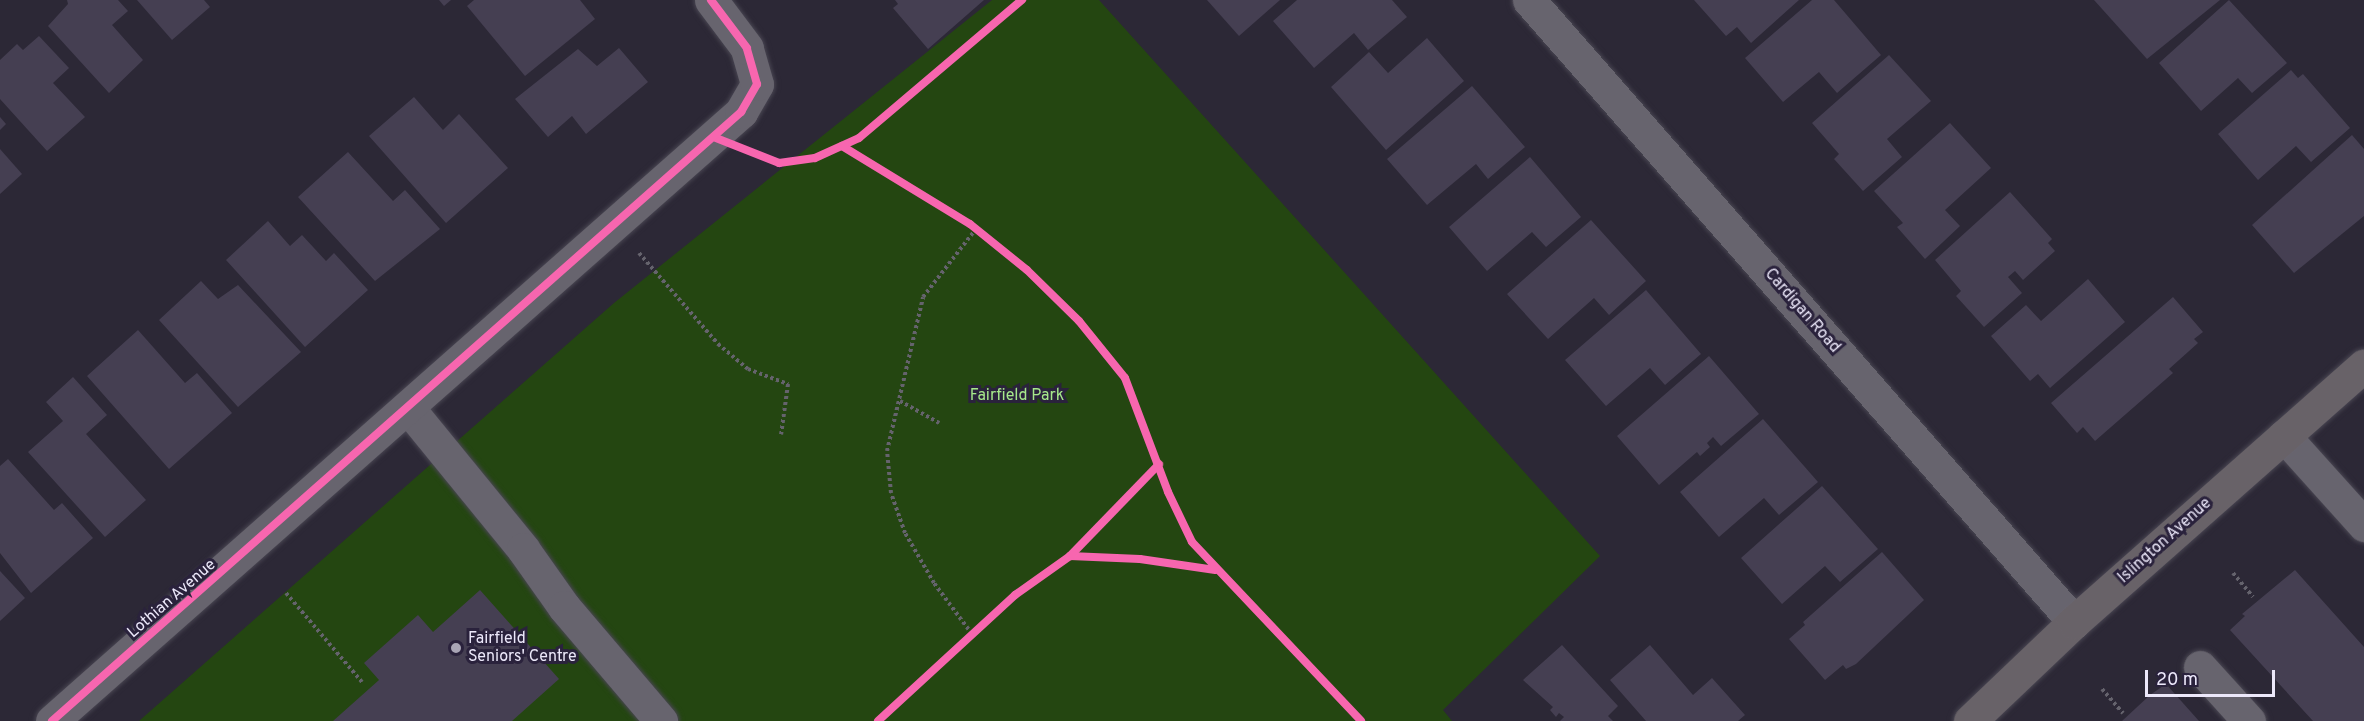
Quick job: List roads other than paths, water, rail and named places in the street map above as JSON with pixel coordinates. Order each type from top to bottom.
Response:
[{"type":"main road","name":"Islington Avenue","points":[[1970,721],[2074,622],[2364,365]]},
{"type":"street","name":"Lothian Avenue","points":[[52,721],[716,138],[741,112],[757,84],[747,48],[711,0]]},
{"type":"street","name":"Cardigan Road","points":[[1529,0],[2074,622]]},
{"type":"street","points":[[409,409],[523,549],[564,607],[661,721]]},
{"type":"street","points":[[2284,436],[2364,525]]},
{"type":"street","points":[[2200,667],[2249,721]]},
{"type":"place","name":"Fairfield Seniors' Centre","points":[[456,648]]},
{"type":"park label","name":"Fairfield Park","points":[[1017,396]]}]
